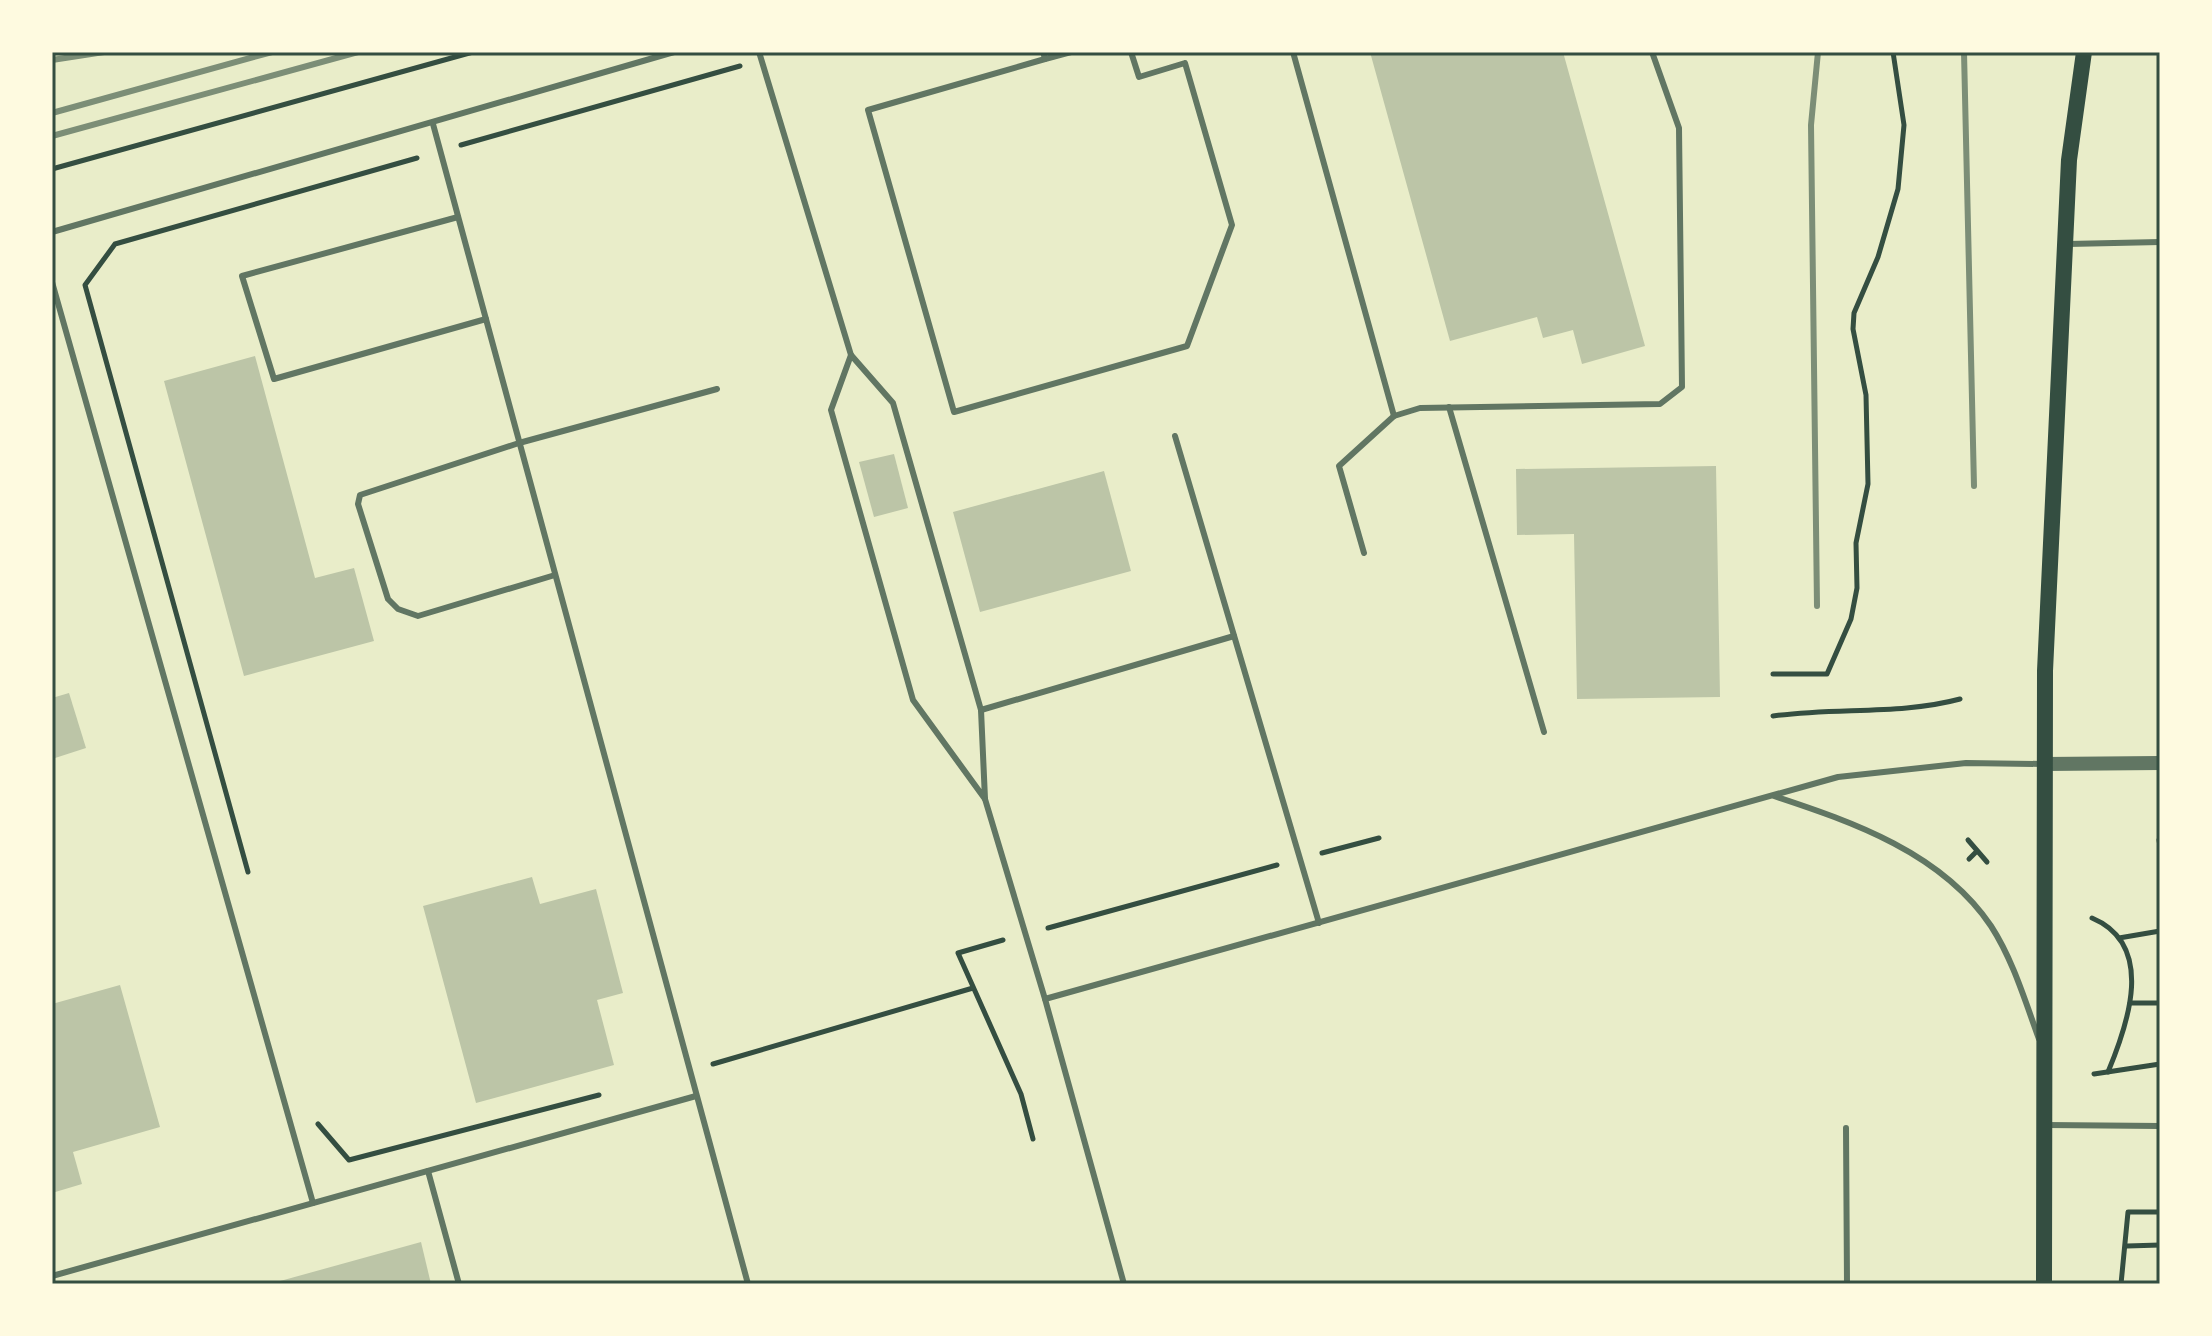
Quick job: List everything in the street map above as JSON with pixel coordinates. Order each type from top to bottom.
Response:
[{"type":"main road","points":[[2044,1284],[2045,671],[2069,160],[2084,52]]},
{"type":"street","points":[[2045,764],[2160,763]]},
{"type":"lane","points":[[52,232],[674,52]]},
{"type":"lane","points":[[759,52],[851,355],[893,403],[981,710],[985,799],[1045,999],[1124,1284]]},
{"type":"lane","points":[[1071,52],[1044,56],[868,110],[954,412],[1187,346],[1232,225],[1185,63],[1139,77],[1131,52]]},
{"type":"lane","points":[[1293,52],[1394,416]]},
{"type":"lane","points":[[1364,553],[1339,466],[1394,416],[1420,408],[1660,404],[1682,387],[1679,128],[1652,52]]},
{"type":"lane","points":[[433,124],[748,1284]]},
{"type":"lane","points":[[458,217],[242,276],[274,379],[486,319]]},
{"type":"lane","points":[[2065,244],[2160,242]]},
{"type":"lane","points":[[52,282],[313,1203]]},
{"type":"lane","points":[[851,355],[831,410],[913,700],[985,799]]},
{"type":"lane","points":[[555,575],[418,616],[398,609],[388,599],[358,504],[360,495],[519,443],[717,389]]},
{"type":"lane","points":[[1449,407],[1544,732]]},
{"type":"lane","points":[[1175,436],[1319,923]]},
{"type":"lane","points":[[981,710],[1234,636]]},
{"type":"lane","points":[[1045,999],[1838,777],[1966,763],[2045,764]]},
{"type":"lane","points":[[1774,796],[1855,823],[1949,879],[1991,925],[2014,971],[2044,1052]]},
{"type":"lane","points":[[52,1276],[696,1096]]},
{"type":"lane","points":[[2043,1125],[2160,1126]]},
{"type":"lane","points":[[1846,1128],[1847,1284]]},
{"type":"lane","points":[[428,1171],[459,1284]]},
{"type":"path","points":[[52,169],[473,52]]},
{"type":"path","points":[[1773,674],[1827,674],[1851,619],[1857,588],[1856,543],[1868,484],[1869,448],[1866,395],[1853,329],[1854,313],[1878,257],[1898,189],[1904,125],[1893,52]]},
{"type":"path","points":[[250,881],[85,285],[115,244],[700,78]]},
{"type":"path","points":[[1773,716],[1811,711],[1937,706],[1960,699]]},
{"type":"path","points":[[1033,1139],[1021,1094],[958,953],[1379,838]]},
{"type":"path","points":[[1968,840],[1987,862]]},
{"type":"path","points":[[2159,840],[2160,846]]},
{"type":"path","points":[[1969,859],[1977,851]]},
{"type":"path","points":[[2092,918],[2113,929],[2131,966],[2130,1003],[2123,1036],[2108,1072]]},
{"type":"path","points":[[2119,938],[2160,931]]},
{"type":"path","points":[[690,1070],[973,988]]},
{"type":"path","points":[[2130,1003],[2160,1003]]},
{"type":"path","points":[[2094,1074],[2160,1064]]},
{"type":"path","points":[[314,1110],[318,1125],[349,1160],[601,1094]]},
{"type":"path","points":[[2121,1284],[2128,1212],[2160,1212]]},
{"type":"path","points":[[2127,1246],[2160,1245]]},
{"type":"building","points":[[1370,52],[1563,52],[1645,346],[1582,364],[1573,330],[1543,338],[1537,317],[1450,341]]},
{"type":"building","points":[[255,356],[315,578],[354,568],[374,641],[244,676],[164,381]]},
{"type":"building","points":[[894,454],[908,508],[874,517],[859,462]]},
{"type":"building","points":[[1716,466],[1720,697],[1577,699],[1574,534],[1517,535],[1516,469]]},
{"type":"building","points":[[1104,471],[1131,571],[980,612],[953,512]]},
{"type":"building","points":[[69,693],[86,748],[52,759],[52,698]]},
{"type":"building","points":[[532,877],[540,904],[596,889],[623,993],[597,1000],[614,1065],[476,1103],[423,906]]},
{"type":"building","points":[[120,985],[160,1127],[73,1152],[82,1184],[52,1193],[52,1004]]},
{"type":"building","points":[[421,1242],[431,1284],[273,1284],[273,1283]]},
{"type":"railway","points":[[52,60],[104,52]]},
{"type":"railway","points":[[52,113],[272,52]]},
{"type":"railway","points":[[52,136],[358,52]]},
{"type":"railway","points":[[1817,606],[1811,125],[1818,52]]},
{"type":"railway","points":[[1964,52],[1974,486]]}]
